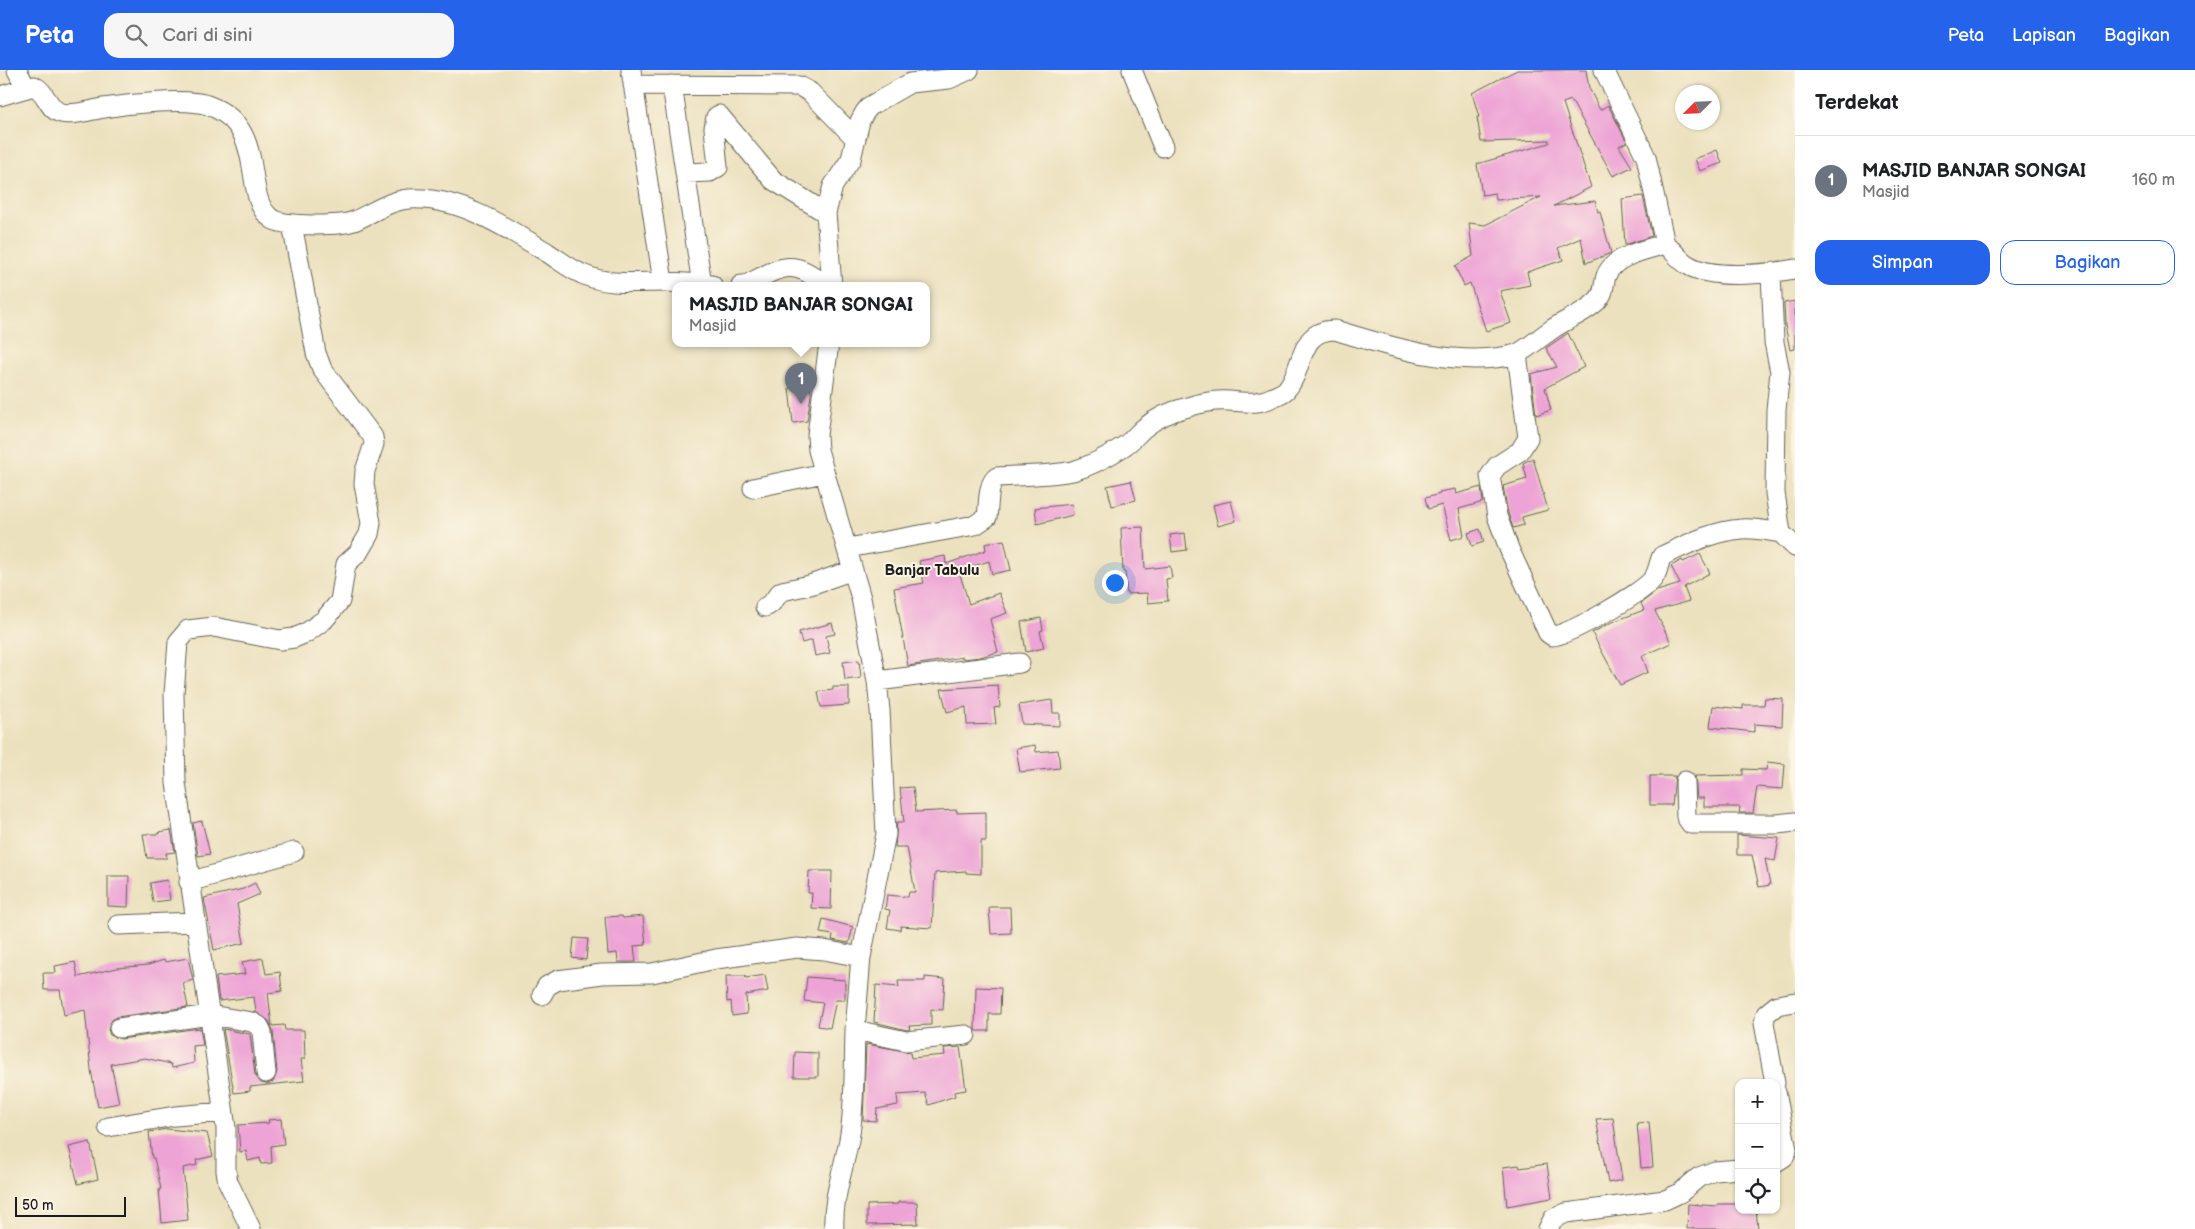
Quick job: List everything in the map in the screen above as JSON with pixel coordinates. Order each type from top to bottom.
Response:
[{"type":"street","points":[[18,70],[26,88]]},
{"type":"street","points":[[832,282],[826,213],[833,186],[851,160],[865,112],[878,101],[910,83],[948,79],[969,70]]},
{"type":"street","points":[[1132,70],[1163,147]]},
{"type":"street","points":[[1604,70],[1646,157],[1665,244],[1689,266],[1719,274],[1771,273],[1795,269]]},
{"type":"street","points":[[663,282],[632,77],[672,85],[799,86],[810,92],[856,139]]},
{"type":"street","points":[[672,85],[702,282]]},
{"type":"street","points":[[0,96],[34,86],[42,90],[58,113],[67,114],[110,107],[196,102],[213,107],[230,116],[240,128],[252,163],[259,201],[266,213],[276,221],[292,224],[353,222],[374,211],[408,199],[444,202],[480,213],[582,274],[610,282],[641,284],[672,283]]},
{"type":"street","points":[[685,173],[710,172],[718,166],[714,128],[716,117],[719,115],[773,180],[826,213]]},
{"type":"street","points":[[251,1229],[228,1182],[226,1171],[226,1128],[210,1015],[194,922],[176,783],[174,694],[178,642],[188,630],[214,626],[280,640],[294,638],[306,633],[324,620],[340,601],[346,564],[358,553],[368,534],[371,523],[364,484],[365,471],[374,444],[373,437],[322,369],[316,353],[292,224]]},
{"type":"street","points":[[848,548],[975,525],[988,517],[991,485],[997,477],[1063,473],[1076,470],[1113,453],[1127,444],[1142,429],[1170,412],[1204,403],[1227,401],[1252,404],[1264,402],[1286,391],[1296,374],[1306,344],[1318,333],[1326,330],[1335,330],[1412,352],[1496,359],[1516,354],[1595,303],[1604,291],[1606,278],[1614,264],[1631,255],[1665,244]]},
{"type":"street","points":[[751,282],[775,269],[789,267],[804,271],[820,282]]},
{"type":"street","points":[[1771,273],[1774,342],[1788,374],[1776,410],[1775,493],[1781,533],[1795,547]]},
{"type":"street","points":[[828,347],[817,435],[818,450],[848,548],[877,681],[886,834],[861,957],[855,1030],[853,1112],[835,1201],[834,1229]]},
{"type":"street","points":[[1516,354],[1528,438],[1520,451],[1497,466],[1490,476],[1497,516],[1510,551],[1550,635],[1557,636],[1642,590],[1653,580],[1662,556],[1703,537],[1743,528],[1781,533]]},
{"type":"street","points":[[753,488],[824,473]]},
{"type":"street","points":[[765,607],[772,604],[782,591],[810,585],[853,570]]},
{"type":"street","points":[[877,681],[1020,663]]},
{"type":"street","points":[[1684,781],[1686,817],[1691,824],[1777,824],[1795,822]]},
{"type":"street","points":[[189,882],[294,852]]},
{"type":"street","points":[[118,925],[194,922]]},
{"type":"street","points":[[542,994],[547,986],[558,980],[602,974],[652,974],[716,959],[797,948],[824,950],[861,957]]},
{"type":"street","points":[[1773,1079],[1764,1023],[1766,1014],[1777,1005],[1795,1002]]},
{"type":"street","points":[[119,1028],[210,1015],[252,1022],[259,1026],[262,1032],[266,1073]]},
{"type":"street","points":[[855,1030],[906,1041],[966,1035]]},
{"type":"street","points":[[108,1127],[175,1116],[223,1112]]},
{"type":"street","points":[[1780,1113],[1787,1150],[1784,1157],[1780,1160]]},
{"type":"street","points":[[1548,1229],[1553,1218],[1566,1214],[1665,1200],[1680,1193],[1699,1176],[1735,1170]]},
{"type":"building","points":[[1517,70],[1586,70],[1589,88],[1600,110],[1608,105],[1627,142],[1619,146],[1632,167],[1613,176],[1571,100],[1563,103],[1591,187],[1554,206],[1595,201],[1598,212],[1600,212],[1611,253],[1586,263],[1581,238],[1558,248],[1563,260],[1527,272],[1530,285],[1500,291],[1511,323],[1486,331],[1470,283],[1464,286],[1455,266],[1473,256],[1469,223],[1485,225],[1541,197],[1496,200],[1495,193],[1482,195],[1477,164],[1549,143],[1549,140],[1481,142],[1477,117],[1479,117],[1472,93]]},
{"type":"building","points":[[1717,150],[1722,163],[1700,171],[1695,159]]},
{"type":"building","points":[[1643,196],[1652,236],[1625,245],[1622,199]]},
{"type":"building","points":[[1795,301],[1795,349],[1790,350],[1785,325],[1784,303]]},
{"type":"building","points":[[1568,333],[1584,367],[1545,388],[1551,410],[1536,415],[1531,374],[1557,367],[1546,348]]},
{"type":"building","points":[[810,385],[811,394],[807,421],[793,423],[789,388]]},
{"type":"building","points":[[1533,458],[1548,510],[1522,517],[1524,525],[1513,528],[1503,486],[1527,479],[1523,463]]},
{"type":"building","points":[[1131,481],[1136,500],[1112,506],[1107,486]]},
{"type":"building","points":[[1481,487],[1483,502],[1459,509],[1464,536],[1451,540],[1442,505],[1428,509],[1425,498],[1440,494],[1439,492],[1455,489],[1456,494]]},
{"type":"building","points":[[1231,501],[1236,521],[1218,526],[1213,505]]},
{"type":"building","points":[[1072,504],[1073,515],[1037,524],[1035,508]]},
{"type":"building","points":[[1143,527],[1145,569],[1170,566],[1172,578],[1166,579],[1168,601],[1148,603],[1147,593],[1127,594],[1125,572],[1123,572],[1121,528]]},
{"type":"building","points":[[1480,529],[1484,542],[1472,546],[1468,533]]},
{"type":"building","points":[[1185,533],[1187,550],[1172,552],[1170,535]]},
{"type":"building","points":[[1004,540],[1011,570],[992,574],[989,561],[959,571],[969,604],[999,593],[1007,613],[990,619],[998,652],[980,657],[963,659],[963,657],[908,666],[894,588],[924,583],[919,561],[945,556],[946,564],[986,550],[985,544]]},
{"type":"building","points":[[1700,554],[1710,573],[1684,587],[1689,601],[1655,611],[1671,643],[1642,656],[1648,672],[1620,685],[1592,633],[1610,623],[1644,610],[1641,603],[1657,591],[1680,584],[1671,566]]},
{"type":"building","points":[[1041,618],[1043,630],[1040,631],[1044,648],[1026,652],[1021,622]]},
{"type":"building","points":[[832,623],[835,634],[826,636],[830,653],[815,656],[812,640],[802,643],[799,632]]},
{"type":"building","points":[[859,660],[861,678],[845,680],[843,662]]},
{"type":"building","points":[[998,685],[1000,707],[994,708],[996,724],[967,725],[966,707],[947,712],[941,689]]},
{"type":"building","points":[[833,687],[849,687],[849,705],[821,707],[818,692],[833,690]]},
{"type":"building","points":[[1765,698],[1783,699],[1782,726],[1754,724],[1754,732],[1710,727],[1713,706],[1743,709],[1743,705],[1764,705]]},
{"type":"building","points":[[1052,700],[1053,713],[1060,713],[1060,726],[1022,724],[1019,705]]},
{"type":"building","points":[[1035,745],[1036,752],[1058,750],[1060,768],[1020,772],[1016,748]]},
{"type":"building","points":[[1767,762],[1785,764],[1783,789],[1757,787],[1753,813],[1739,813],[1740,807],[1704,807],[1704,798],[1697,798],[1695,776],[1743,775],[1743,769],[1766,770]]},
{"type":"building","points":[[1650,776],[1675,776],[1672,805],[1650,805]]},
{"type":"building","points":[[913,787],[916,812],[957,810],[957,813],[986,812],[986,841],[981,841],[981,874],[966,873],[966,871],[935,873],[932,928],[901,926],[900,930],[887,928],[890,910],[885,909],[887,895],[908,897],[909,892],[915,892],[907,847],[895,847],[897,822],[904,822],[900,788]]},
{"type":"building","points":[[202,821],[210,854],[198,856],[193,823]]},
{"type":"building","points":[[171,830],[175,852],[166,853],[167,858],[147,858],[143,834],[160,834],[159,832]]},
{"type":"building","points":[[1737,835],[1779,838],[1775,861],[1765,859],[1770,885],[1759,887],[1752,855],[1737,855]]},
{"type":"building","points":[[809,871],[832,871],[831,909],[811,908],[812,893],[808,893]]},
{"type":"building","points":[[108,876],[129,876],[128,907],[108,906]]},
{"type":"building","points":[[167,880],[170,900],[153,902],[150,883]]},
{"type":"building","points":[[255,883],[260,894],[237,904],[244,943],[214,950],[204,898],[243,889]]},
{"type":"building","points":[[989,907],[1010,907],[1011,933],[991,934]]},
{"type":"building","points":[[622,916],[623,918],[643,916],[646,945],[634,946],[636,962],[618,962],[617,953],[608,954],[605,917]]},
{"type":"building","points":[[823,919],[853,927],[849,943],[832,940],[833,935],[820,933]]},
{"type":"building","points":[[574,938],[588,939],[586,960],[572,958]]},
{"type":"building","points":[[188,958],[193,980],[183,983],[188,1007],[117,1017],[112,1020],[108,1029],[110,1035],[121,1039],[200,1028],[203,1045],[193,1046],[194,1063],[172,1068],[171,1064],[145,1058],[111,1064],[119,1103],[98,1107],[91,1070],[85,1010],[64,1015],[60,990],[44,990],[43,973],[56,973],[55,966],[75,962],[78,977],[117,968]]},
{"type":"building","points":[[263,958],[266,974],[280,972],[282,991],[268,993],[272,1026],[284,1025],[285,1030],[304,1030],[305,1059],[301,1059],[304,1081],[250,1087],[250,1091],[234,1093],[223,1029],[250,1034],[255,1075],[261,1083],[267,1084],[273,1082],[277,1072],[273,1031],[269,1021],[256,1012],[254,997],[219,1001],[216,977],[245,974],[242,962]]},
{"type":"building","points":[[765,975],[768,991],[746,995],[747,1014],[732,1016],[731,1001],[727,1002],[726,976],[745,976],[746,978]]},
{"type":"building","points":[[807,977],[845,980],[845,1000],[836,1000],[830,1028],[818,1026],[823,1003],[804,1001]]},
{"type":"building","points":[[925,977],[945,979],[943,1010],[931,1009],[931,1025],[909,1026],[910,1029],[907,1030],[874,1022],[876,985],[899,987],[898,981],[925,981]]},
{"type":"building","points":[[976,987],[1001,988],[1000,1014],[989,1014],[989,1031],[976,1031],[975,1029]]},
{"type":"building","points":[[866,1044],[910,1052],[911,1058],[945,1055],[944,1048],[960,1047],[966,1090],[954,1092],[955,1096],[929,1105],[925,1093],[897,1095],[898,1105],[877,1109],[876,1121],[863,1120]]},
{"type":"building","points":[[795,1052],[818,1053],[818,1077],[794,1077]]},
{"type":"building","points":[[1613,1118],[1622,1180],[1608,1183],[1596,1119]]},
{"type":"building","points":[[281,1119],[284,1144],[271,1146],[272,1163],[261,1164],[260,1158],[248,1161],[246,1151],[240,1152],[238,1125],[269,1123],[268,1120]]},
{"type":"building","points":[[1649,1122],[1653,1167],[1641,1168],[1637,1123]]},
{"type":"building","points":[[167,1129],[207,1133],[213,1156],[196,1160],[197,1165],[183,1168],[188,1220],[162,1223],[159,1189],[161,1189],[154,1158],[152,1158],[149,1132]]},
{"type":"building","points":[[90,1142],[98,1179],[78,1184],[69,1147]]},
{"type":"building","points":[[1547,1164],[1552,1198],[1507,1206],[1503,1167],[1519,1165],[1520,1168]]},
{"type":"building","points":[[898,1202],[917,1202],[918,1224],[867,1225],[867,1205],[898,1204]]},
{"type":"building","points":[[1688,1204],[1718,1206],[1718,1204],[1735,1204],[1735,1214],[1756,1214],[1758,1229],[1687,1229]]},
{"type":"place","name":"MASJID BANJAR SONGAI","points":[[801,404]]},
{"type":"district","name":"Banjar Tabulu","points":[[932,570]]}]
